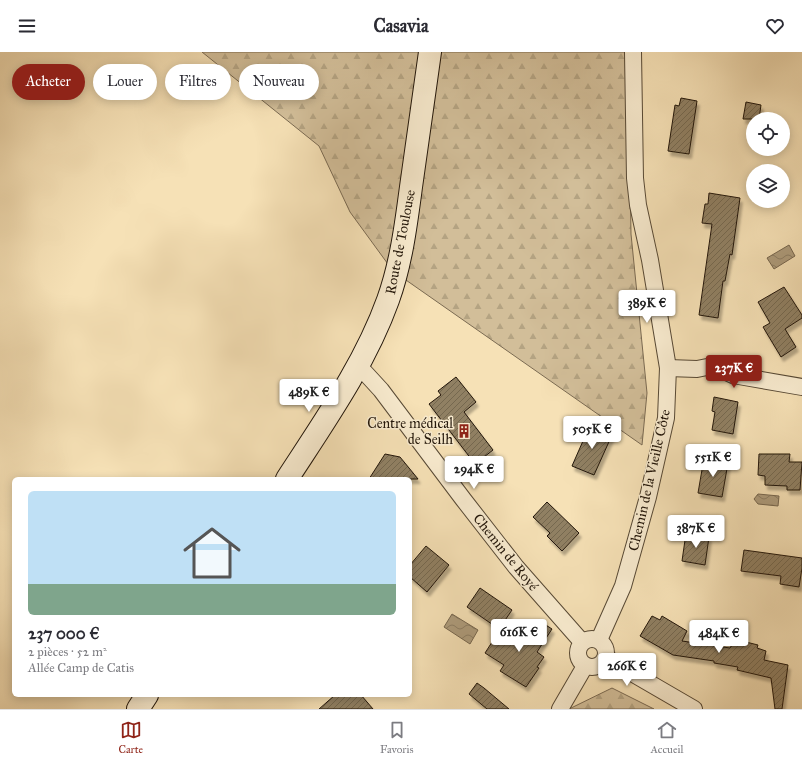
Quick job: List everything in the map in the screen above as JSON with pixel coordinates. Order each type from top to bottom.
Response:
[{"type":"main road","name":"Route de Toulouse","points":[[288,477],[358,365],[389,299],[398,266],[406,223],[430,52]]},
{"type":"main road","points":[[138,709],[146,697]]},
{"type":"street","name":"Chemin de la Vieille Côte","points":[[599,640],[623,586],[648,497],[666,418],[668,368],[650,260],[638,205],[635,178],[633,52]]},
{"type":"street","name":"Chemin de Royé","points":[[358,365],[381,390],[516,567],[582,642]]},
{"type":"street","points":[[668,368],[697,369],[708,367],[720,369],[733,375],[802,387]]},
{"type":"street","points":[[590,638],[599,640],[604,645],[606,657],[598,666],[585,666],[578,658],[577,652],[579,647],[582,642],[590,638]]},
{"type":"street","points":[[606,657],[694,709]]},
{"type":"street","points":[[560,709],[585,666]]},
{"type":"green space","points":[[202,52],[628,52],[631,234],[647,393],[642,445],[393,271],[350,212],[319,146],[262,100],[319,100],[319,64],[239,64],[239,82],[231,75],[231,64],[217,64]]},
{"type":"green space","points":[[612,688],[654,709],[569,709]]},
{"type":"water","points":[[789,245],[795,256],[774,269],[767,258]]},
{"type":"water","points":[[758,494],[779,496],[778,506],[758,504],[754,499]]},
{"type":"water","points":[[452,614],[478,630],[470,644],[444,627]]},
{"type":"building","points":[[681,98],[697,101],[689,154],[668,151],[675,105],[679,106]]},
{"type":"building","points":[[746,102],[761,105],[760,112],[746,112],[746,119],[743,119]]},
{"type":"building","points":[[709,193],[740,198],[732,255],[730,254],[725,281],[723,281],[718,318],[699,315],[712,224],[702,223],[705,204],[708,204]]},
{"type":"building","points":[[784,287],[802,315],[802,318],[785,329],[796,347],[781,357],[763,327],[770,323],[758,302]]},
{"type":"building","name":"Centre médical de Seilh","points":[[456,377],[476,402],[464,412],[493,450],[475,464],[429,404],[441,395],[438,391]]},
{"type":"building","points":[[714,397],[738,402],[733,434],[712,430],[715,412],[712,411]]},
{"type":"building","points":[[590,425],[612,435],[594,475],[572,466]]},
{"type":"building","points":[[385,454],[400,457],[418,479],[412,479],[412,477],[370,477]]},
{"type":"building","points":[[759,454],[790,454],[789,462],[802,462],[800,490],[787,490],[787,486],[765,485],[765,476],[758,475]]},
{"type":"building","points":[[704,458],[728,463],[722,497],[698,493]]},
{"type":"building","points":[[547,502],[579,533],[562,551],[547,536],[550,533],[533,517]]},
{"type":"building","points":[[686,533],[709,537],[705,565],[682,561]]},
{"type":"building","points":[[426,546],[449,565],[427,592],[412,579],[412,563]]},
{"type":"building","points":[[744,550],[802,558],[799,587],[780,584],[781,576],[741,571]]},
{"type":"building","points":[[480,588],[512,610],[499,629],[467,607]]},
{"type":"building","points":[[652,616],[660,620],[662,616],[687,631],[682,641],[730,648],[738,635],[746,642],[758,645],[757,648],[766,651],[764,660],[788,665],[782,709],[775,709],[771,678],[737,670],[738,667],[714,663],[714,661],[673,655],[640,636]]},
{"type":"building","points":[[538,620],[552,629],[537,652],[544,657],[537,667],[539,668],[526,687],[500,671],[504,665],[485,653],[501,628],[524,643]]},
{"type":"building","points":[[477,683],[509,709],[487,709],[469,694]]},
{"type":"building","points":[[333,697],[363,697],[373,709],[319,709]]},
{"type":"place","name":"Centre médical de Seilh","points":[[464,431]]}]
